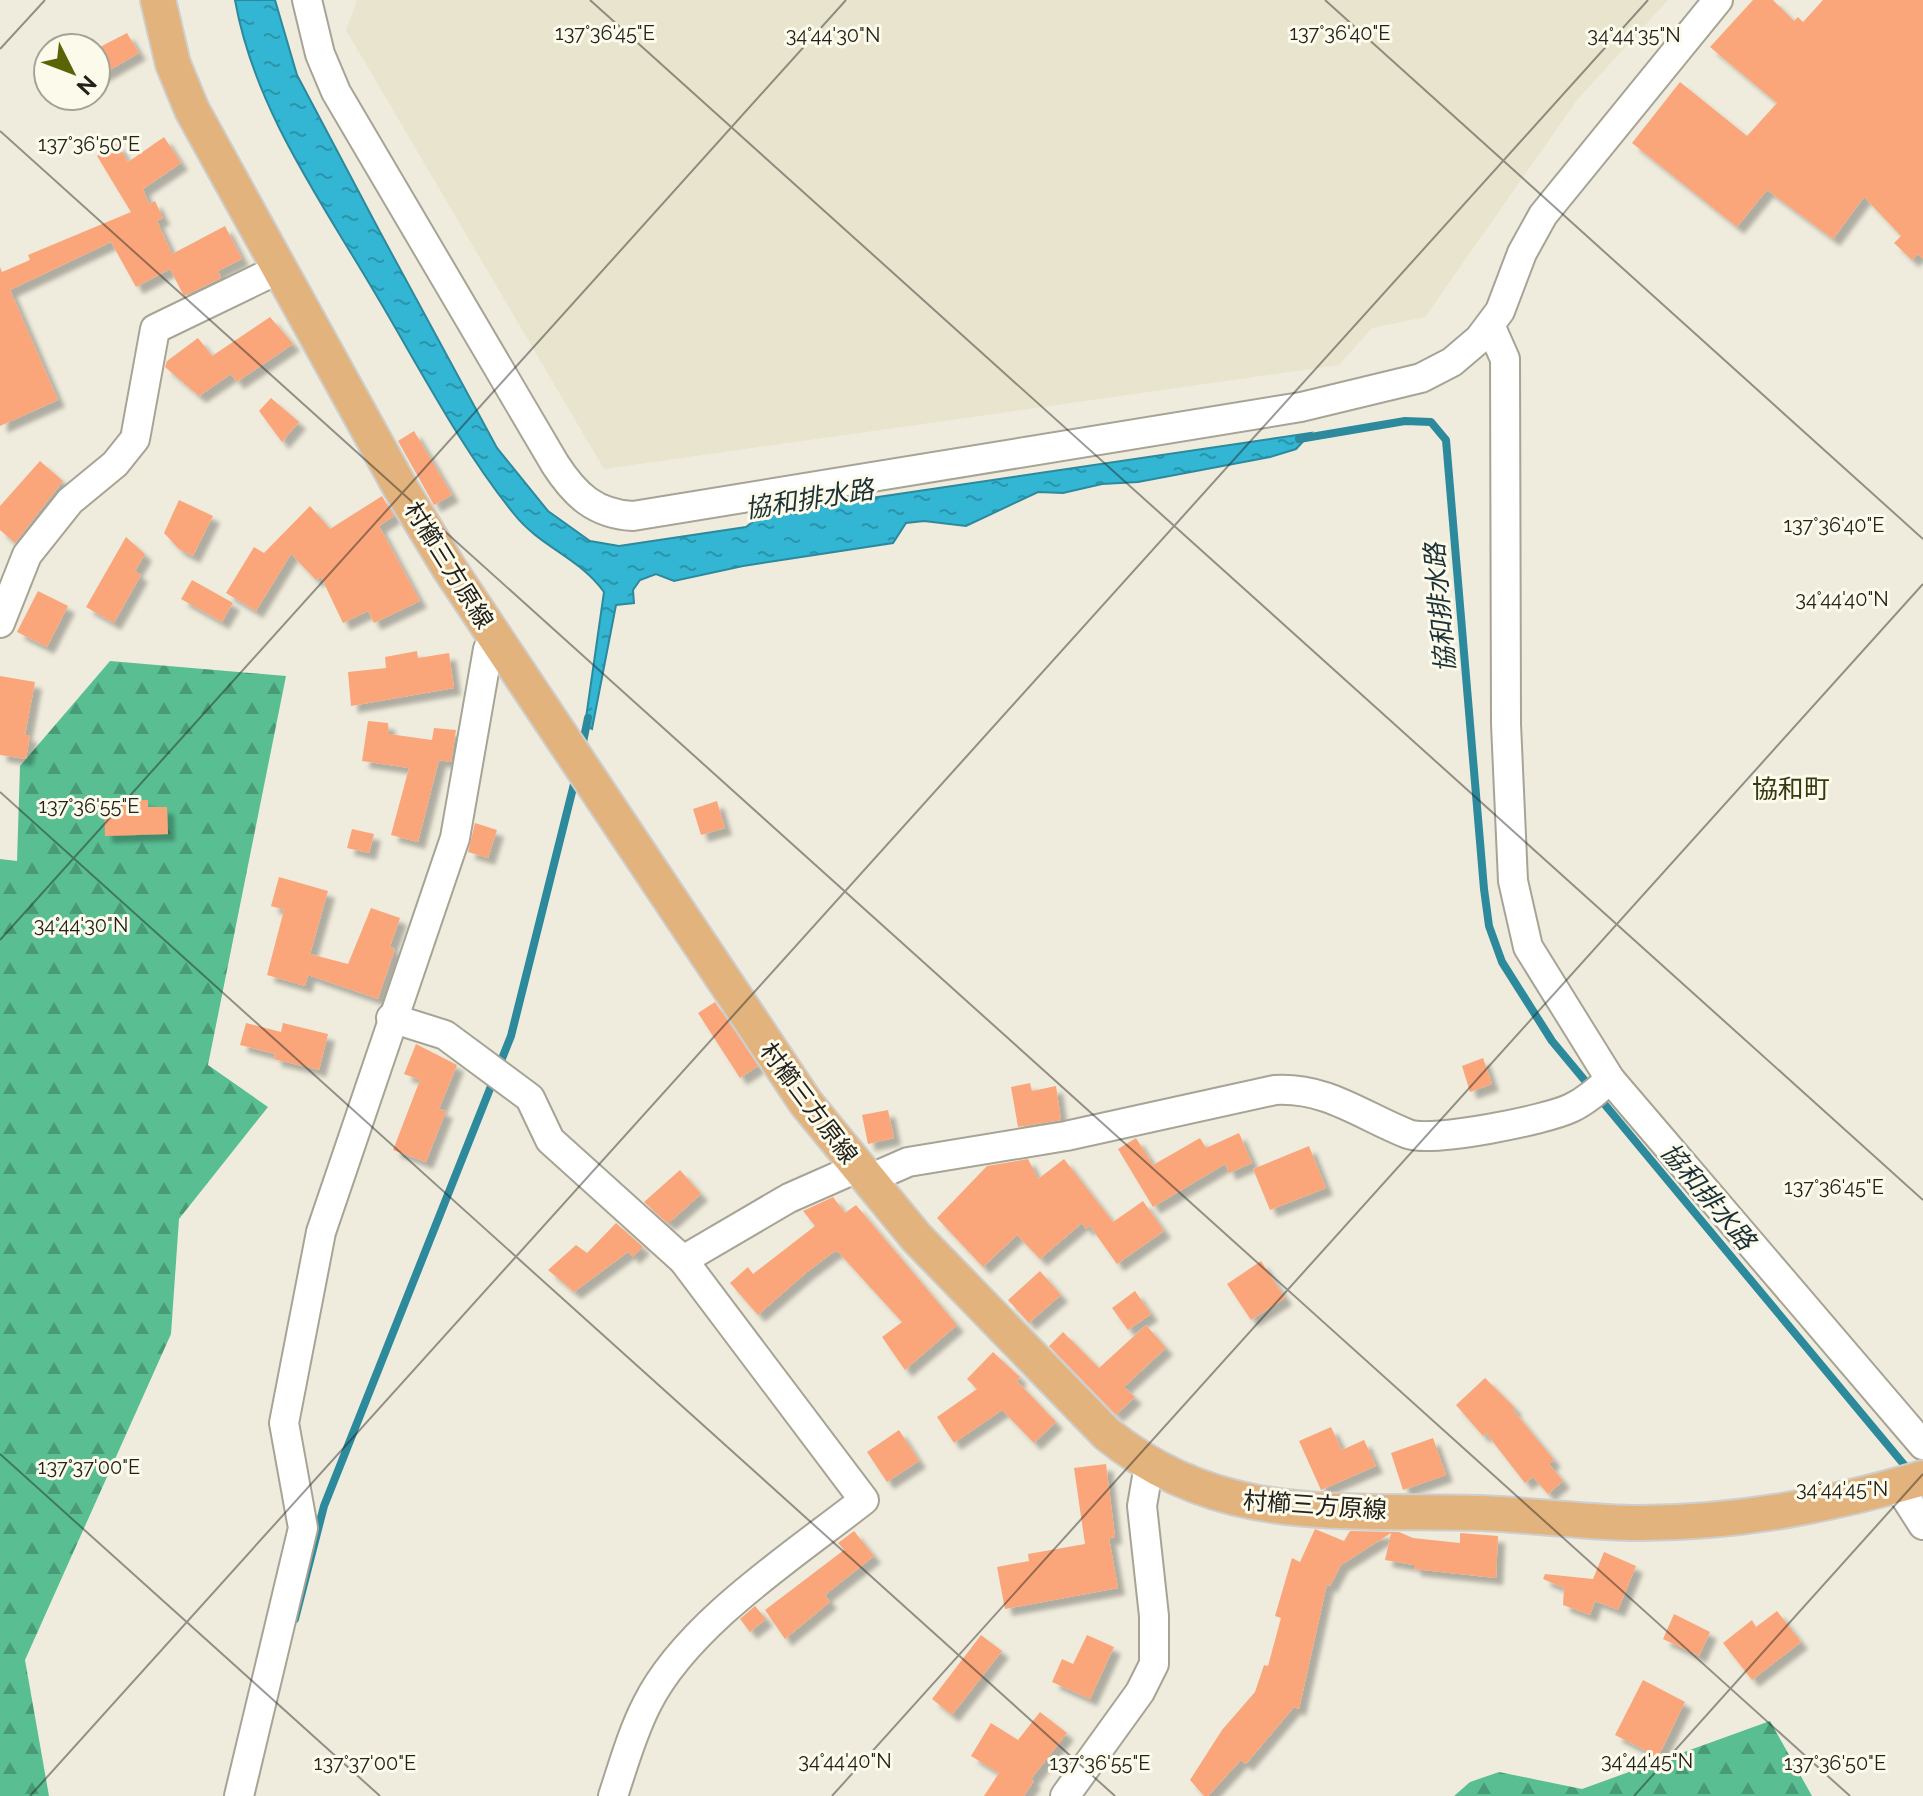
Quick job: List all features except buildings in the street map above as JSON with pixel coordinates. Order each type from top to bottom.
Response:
[{"type":"main road","name":"村櫛三方原線","points":[[158,0],[168,48],[192,110],[400,487],[496,639],[772,1056],[862,1174],[916,1237],[1091,1419],[1149,1465],[1199,1489],[1262,1505],[1620,1522],[1697,1522],[1763,1516],[1828,1504],[1908,1483]]},
{"type":"street","points":[[307,0],[320,54],[336,92],[482,343],[567,482],[596,509],[613,515],[653,514],[1369,393],[1437,371],[1466,351],[1490,325],[1543,215],[1718,0]]},
{"type":"street","points":[[0,623],[27,555],[70,501],[115,464],[135,439],[155,329],[279,269]]},
{"type":"street","points":[[1490,325],[1505,359],[1506,724],[1515,904],[1538,967],[1593,1046],[1600,1088],[1923,1445]]},
{"type":"street","points":[[239,1796],[303,1528],[284,1423],[321,1232],[391,1018],[455,838],[488,649],[496,639]]},
{"type":"street","points":[[391,1018],[445,1035],[530,1098],[550,1140],[683,1260],[864,1500],[716,1617],[673,1667],[647,1703],[613,1796]]},
{"type":"street","points":[[683,1260],[789,1198],[862,1174],[908,1162],[1066,1136],[1275,1090],[1293,1089],[1330,1096],[1421,1138],[1556,1114],[1600,1088]]},
{"type":"street","points":[[1065,1796],[1140,1692],[1154,1664],[1154,1616],[1142,1506],[1149,1465]]},
{"type":"street","points":[[1908,1483],[1923,1525]]},
{"type":"shaded area","points":[[357,0],[1668,0],[1577,100],[1425,317],[1372,328],[1339,365],[604,469],[346,30]]},
{"type":"green space","points":[[110,661],[286,676],[208,1065],[268,1107],[179,1219],[171,1334],[25,1660],[49,1796],[0,1796],[0,859],[17,861],[20,766]]},
{"type":"green space","points":[[1770,1721],[1812,1796],[1454,1796],[1470,1782],[1499,1772],[1582,1789]]},
{"type":"water","points":[[235,0],[275,0],[297,75],[497,448],[548,511],[590,541],[619,546],[746,527],[763,514],[1311,433],[1296,449],[1270,457],[1138,482],[1102,484],[1063,493],[1038,492],[966,526],[924,521],[906,523],[893,543],[743,566],[674,581],[656,574],[640,580],[633,590],[634,603],[616,605],[592,729],[585,725],[604,592],[583,570],[524,525],[494,488],[458,434],[312,188],[273,116],[244,40]]},
{"type":"waterway","name":"協和排水路","points":[[1299,439],[1405,421],[1431,422],[1446,440],[1484,889],[1489,926],[1502,962],[1552,1041],[1911,1473]]},
{"type":"waterway","points":[[582,747],[588,718]]},
{"type":"waterway","points":[[295,1619],[324,1506],[511,1036],[576,776]]},
{"type":"district","name":"協和町","points":[[1791,789]]}]
